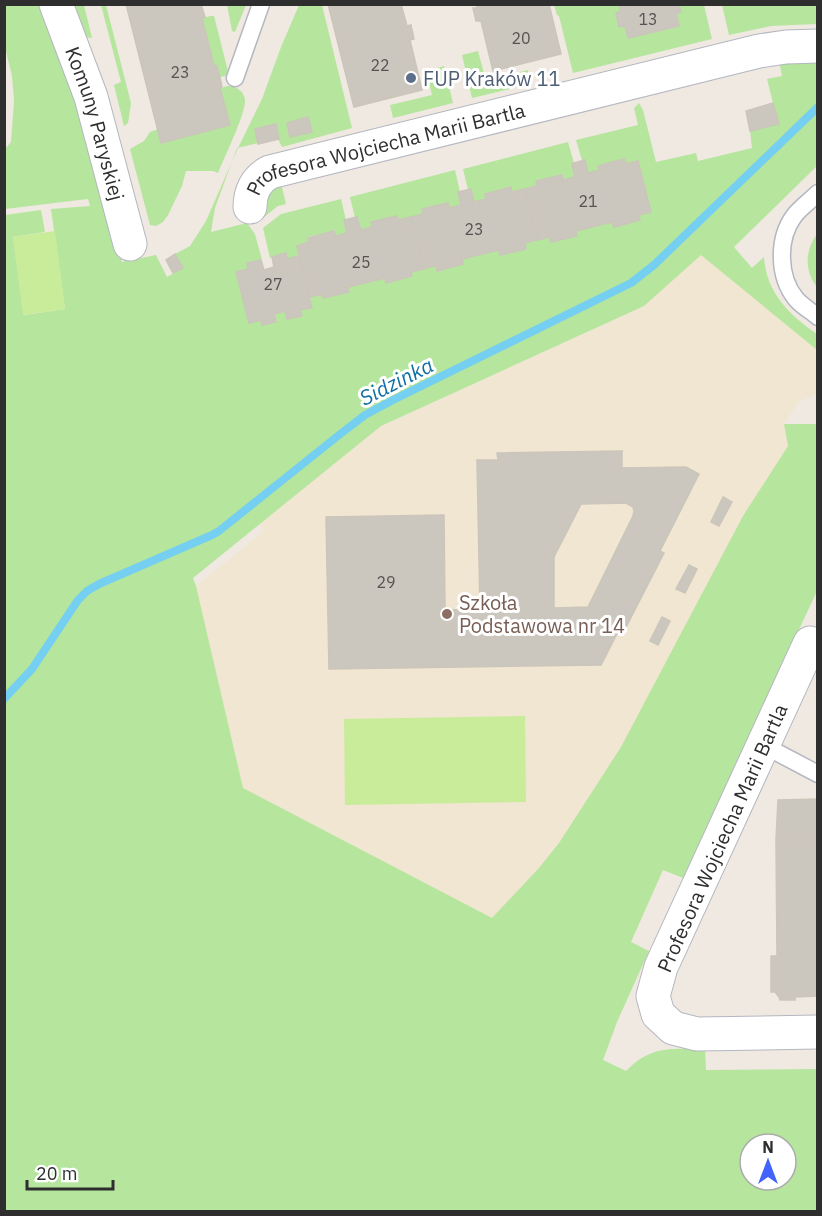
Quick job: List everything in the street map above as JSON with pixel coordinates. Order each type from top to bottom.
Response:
[{"type":"street","name":"Komuny Paryskiej","points":[[56,4],[93,104],[130,244]]},
{"type":"street","name":"Profesora Wojciecha Marii Bartla","points":[[250,207],[254,187],[262,177],[270,172],[759,51],[818,46]]},
{"type":"street","name":"Profesora Wojciecha Marii Bartla","points":[[815,638],[661,966],[653,996],[658,1014],[673,1028],[697,1034],[818,1032]]},
{"type":"lane","points":[[235,78],[261,4]]},
{"type":"lane","points":[[818,193],[794,216],[785,232],[781,255],[785,278],[796,298],[818,317]]},
{"type":"lane","points":[[763,745],[818,774]]},
{"type":"shaded area","name":"Szkoła Podstawowa nr 14","points":[[701,254],[817,350],[817,394],[799,401],[784,424],[788,446],[743,517],[621,747],[559,843],[539,868],[492,919],[243,788],[196,586],[264,531],[260,524],[381,426],[644,306]]},
{"type":"green space","points":[[5,5],[47,5],[74,73],[122,262],[156,255],[167,277],[183,268],[175,254],[190,246],[206,221],[232,162],[215,208],[211,232],[247,223],[255,234],[262,260],[247,263],[248,269],[236,272],[249,323],[261,320],[263,325],[276,322],[274,314],[285,311],[288,319],[301,316],[300,310],[312,307],[310,297],[322,294],[324,298],[349,292],[348,287],[385,278],[386,283],[412,276],[411,272],[436,265],[437,270],[463,264],[462,259],[499,250],[500,255],[525,243],[550,237],[551,242],[577,236],[576,231],[612,222],[614,226],[639,220],[639,215],[651,212],[638,161],[626,164],[624,159],[599,166],[600,170],[588,173],[576,140],[638,125],[634,108],[639,103],[643,110],[656,162],[696,153],[698,161],[752,148],[750,131],[773,103],[767,79],[782,76],[779,61],[817,60],[817,166],[734,247],[752,268],[764,257],[774,292],[788,311],[817,334],[817,350],[701,255],[644,306],[381,426],[193,578],[243,788],[492,918],[559,843],[621,747],[743,516],[788,446],[784,424],[817,424],[817,591],[683,878],[663,870],[631,942],[649,951],[617,1022],[603,1060],[626,1071],[644,1057],[662,1050],[705,1049],[706,1070],[817,1069],[817,1211],[5,1211],[5,215],[41,210],[45,232],[13,237],[24,315],[65,309],[51,209],[90,206],[88,199],[5,209],[4,150],[11,142],[14,101],[12,76],[5,47]]},
{"type":"green space","points":[[64,5],[84,5],[92,38],[75,36]]},
{"type":"green space","points":[[101,5],[106,5],[131,103],[128,123],[124,126],[114,85],[121,82]]},
{"type":"green space","points":[[227,5],[246,5],[235,32],[232,31]]},
{"type":"green space","points":[[299,5],[322,5],[352,128],[282,147],[275,125],[256,129],[258,143],[238,148],[262,99]]},
{"type":"green space","points":[[554,5],[619,5],[621,11],[619,27],[625,26],[628,38],[679,26],[676,13],[681,12],[679,5],[704,5],[712,39],[573,73],[559,16]]},
{"type":"green space","points":[[722,5],[817,5],[817,24],[771,26],[729,35]]},
{"type":"green space","points":[[214,16],[229,75],[220,77],[217,66],[214,66],[202,18]]},
{"type":"green space","points":[[478,51],[486,81],[528,70],[531,84],[472,98],[462,55]]},
{"type":"green space","points":[[444,66],[453,103],[393,118],[390,105],[432,95],[426,71]]},
{"type":"green space","points":[[228,86],[237,88],[245,100],[238,125],[218,173],[186,171],[182,186],[168,215],[156,226],[150,225],[130,149],[144,141],[150,132],[158,129],[161,143],[229,125],[220,88]]},
{"type":"green space","points":[[568,142],[575,177],[563,180],[561,175],[536,181],[537,186],[512,192],[510,187],[485,194],[486,199],[474,202],[471,189],[468,190],[463,169]]},
{"type":"green space","points":[[455,170],[461,205],[449,208],[448,203],[422,209],[423,214],[398,220],[397,216],[371,222],[372,227],[361,230],[358,217],[355,218],[350,197]]},
{"type":"green space","points":[[281,183],[286,204],[278,206],[260,220],[263,196]]},
{"type":"green space","points":[[341,199],[347,233],[335,236],[334,231],[308,237],[309,242],[297,246],[299,256],[287,259],[286,253],[270,258],[263,228],[281,214]]},
{"type":"green space","points":[[55,231],[65,309],[23,315],[13,237]]},
{"type":"green space","points":[[817,234],[817,287],[808,267],[808,254]]},
{"type":"green space","points":[[525,716],[526,802],[345,805],[344,719]]},
{"type":"building","points":[[126,4],[201,4],[205,17],[202,18],[214,66],[217,66],[222,87],[220,88],[230,125],[161,143]]},
{"type":"building","points":[[328,4],[401,4],[407,26],[411,25],[414,39],[410,40],[422,90],[354,107]]},
{"type":"building","points":[[477,4],[549,4],[561,54],[493,71],[481,21],[476,21],[473,8],[477,8]]},
{"type":"building","points":[[619,4],[679,4],[681,12],[676,13],[679,26],[628,38],[625,26],[619,27],[616,13],[621,11]]},
{"type":"building","points":[[773,103],[779,124],[750,131],[746,111]]},
{"type":"building","points":[[308,117],[312,132],[290,137],[287,123]]},
{"type":"building","points":[[276,124],[279,139],[258,144],[255,129]]},
{"type":"building","points":[[624,159],[626,164],[638,161],[651,212],[639,215],[640,220],[614,227],[612,222],[576,231],[577,236],[551,242],[550,237],[537,240],[525,189],[537,186],[536,181],[562,175],[563,180],[575,177],[572,164],[574,163],[585,160],[588,173],[600,170],[598,166]]},
{"type":"building","points":[[511,187],[512,192],[525,189],[537,240],[525,243],[526,249],[500,255],[499,250],[462,259],[463,264],[437,271],[436,265],[424,269],[411,217],[423,214],[422,209],[448,203],[449,208],[461,205],[458,192],[471,189],[474,202],[486,199],[485,194]]},
{"type":"building","points":[[397,216],[398,220],[411,217],[424,269],[411,272],[412,276],[386,283],[385,278],[348,287],[349,292],[323,298],[322,294],[310,297],[297,246],[309,242],[308,238],[334,231],[335,236],[347,233],[344,220],[357,217],[361,230],[372,227],[371,222]]},
{"type":"building","points":[[286,253],[287,259],[299,256],[312,308],[300,310],[302,316],[287,319],[285,311],[274,314],[276,322],[262,325],[261,320],[249,323],[236,272],[248,269],[247,263],[261,260],[264,270],[274,267],[272,257]]},
{"type":"building","points":[[175,254],[183,268],[173,273],[166,260]]},
{"type":"building","points":[[622,451],[622,468],[686,467],[699,474],[660,551],[664,553],[626,627],[622,624],[601,665],[329,669],[326,517],[444,515],[445,610],[480,609],[477,460],[498,460],[497,453]],"holes":[[[626,503],[633,507],[633,516],[588,607],[554,608],[554,557],[581,504]]]},
{"type":"building","points":[[723,497],[732,502],[719,526],[711,522]]},
{"type":"building","points":[[689,565],[697,569],[685,593],[676,589]]},
{"type":"building","points":[[662,617],[670,621],[658,645],[650,641]]},
{"type":"building","points":[[818,799],[818,840],[776,840],[778,800]]},
{"type":"building","points":[[776,840],[818,840],[818,996],[780,1000],[775,992],[771,992],[771,956],[777,956]]},
{"type":"waterway","name":"Sidzinka","points":[[4,699],[32,669],[78,600],[87,591],[219,531],[365,415],[631,283],[654,265],[818,107]]},
{"type":"place","name":"FUP Kraków 11","points":[[411,78]]},
{"type":"place","name":"Szkoła Podstawowa nr 14","points":[[447,614]]}]
